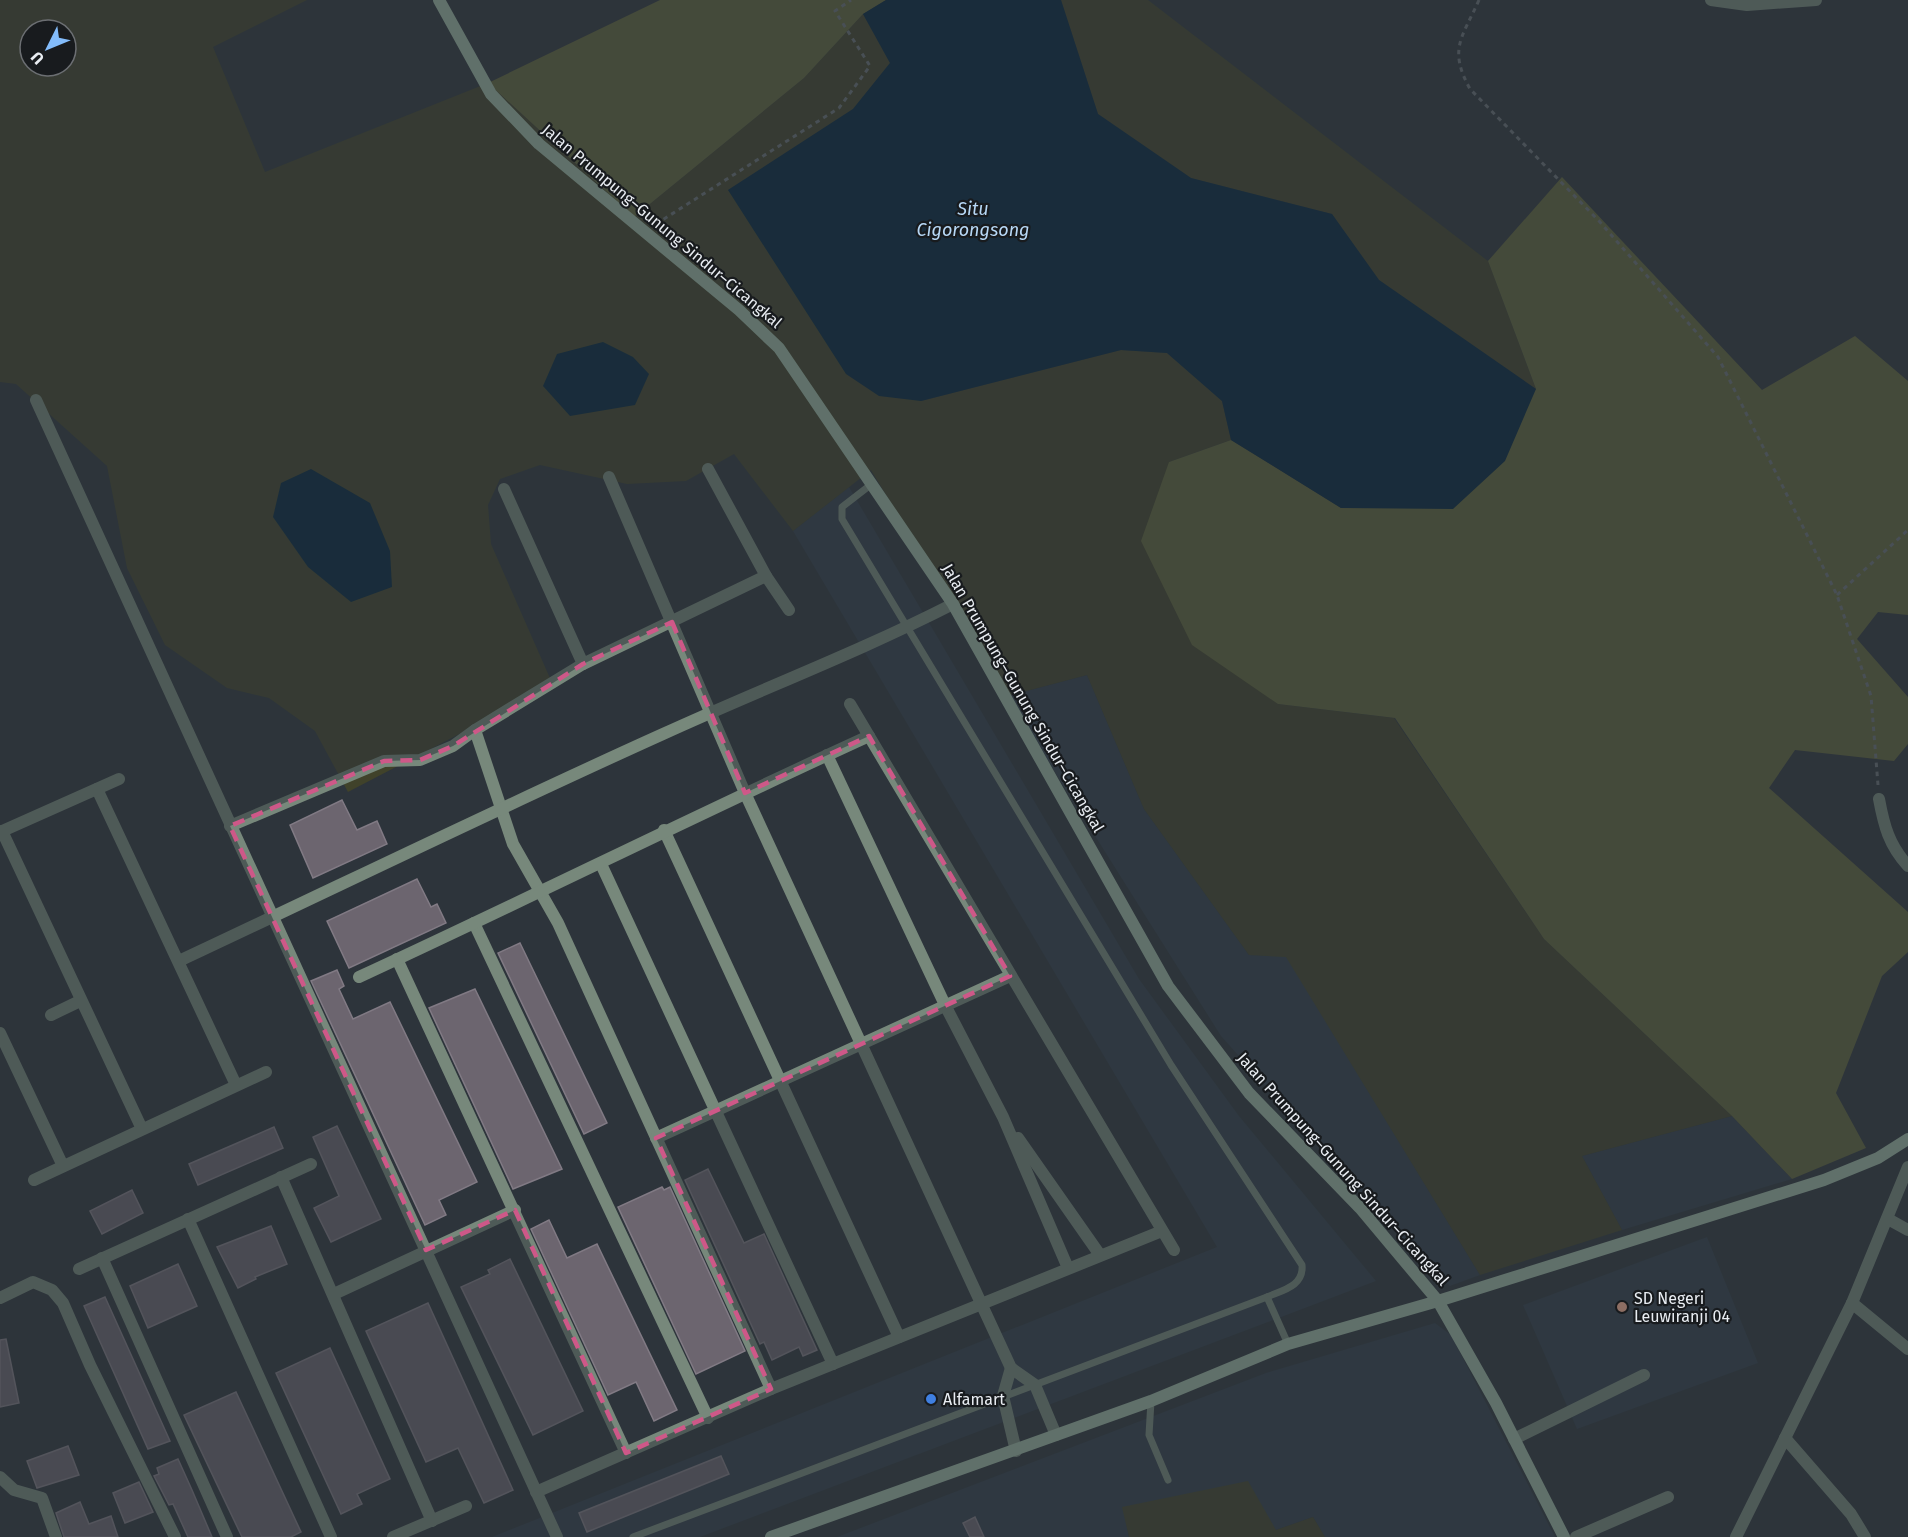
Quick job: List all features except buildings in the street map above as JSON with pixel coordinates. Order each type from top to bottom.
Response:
[{"type":"main road","name":"Jalan Prumpung–Gunung Sindur–Cicangkal","points":[[439,0],[491,94],[539,144],[739,310],[779,348],[873,483],[953,604],[1168,986],[1249,1093],[1360,1208],[1438,1301],[1514,1438],[1564,1537]]},
{"type":"main road","points":[[771,1537],[1151,1401],[1288,1344],[1438,1301],[1824,1180],[1878,1158],[1908,1138]]},
{"type":"street","points":[[1711,0],[1747,6],[1816,0]]},
{"type":"street","points":[[36,400],[557,1537]]},
{"type":"street","points":[[708,469],[766,576],[789,610]]},
{"type":"street","points":[[609,477],[746,793],[1011,1368],[1035,1385],[1056,1435]]},
{"type":"street","points":[[504,489],[583,663]]},
{"type":"street","points":[[230,826],[384,762],[420,760],[453,746],[583,663],[766,576]]},
{"type":"street","points":[[179,961],[499,808],[710,712],[907,627],[953,604]]},
{"type":"street","points":[[850,704],[1174,1250]]},
{"type":"street","points":[[475,730],[499,808],[513,844],[558,923],[771,1389]]},
{"type":"street","points":[[359,977],[601,864],[664,830],[869,736]]},
{"type":"street","points":[[827,755],[946,1007],[1003,1118],[1068,1268]]},
{"type":"street","points":[[119,779],[1,832],[142,1129]]},
{"type":"street","points":[[98,789],[236,1085]]},
{"type":"street","points":[[1879,799],[1884,828],[1895,851],[1908,866]]},
{"type":"street","points":[[664,830],[899,1337]]},
{"type":"street","points":[[601,864],[833,1364]]},
{"type":"street","points":[[474,923],[708,1418]]},
{"type":"street","points":[[397,959],[626,1453]]},
{"type":"street","points":[[656,1138],[1010,976]]},
{"type":"street","points":[[51,1015],[80,1002]]},
{"type":"street","points":[[0,1033],[63,1166]]},
{"type":"street","points":[[34,1180],[266,1072]]},
{"type":"street","points":[[1003,1118],[1100,1255]]},
{"type":"street","points":[[79,1269],[311,1164]]},
{"type":"street","points":[[1736,1537],[1851,1303],[1908,1167]]},
{"type":"street","points":[[281,1178],[432,1521]]},
{"type":"street","points":[[334,1294],[515,1210]]},
{"type":"street","points":[[188,1219],[331,1537]]},
{"type":"street","points":[[1888,1219],[1908,1230]]},
{"type":"street","points":[[536,1492],[771,1389],[1162,1231]]},
{"type":"street","points":[[102,1258],[227,1537]]},
{"type":"street","points":[[0,1298],[33,1282],[52,1290],[63,1304],[90,1365],[176,1537]]},
{"type":"street","points":[[1851,1303],[1908,1349]]},
{"type":"street","points":[[1011,1368],[1003,1396],[1016,1451]]},
{"type":"street","points":[[1514,1438],[1644,1375]]},
{"type":"street","points":[[1785,1438],[1851,1514],[1865,1537]]},
{"type":"street","points":[[0,1477],[14,1490],[42,1498],[56,1537]]},
{"type":"street","points":[[1576,1537],[1668,1497]]},
{"type":"street","points":[[393,1537],[466,1506]]},
{"type":"lane","points":[[633,1537],[1267,1298],[1299,1282],[1303,1275],[1302,1265],[1170,1065],[842,519],[842,507],[873,483]]},
{"type":"lane","points":[[1267,1298],[1288,1344]]},
{"type":"lane","points":[[1151,1401],[1149,1435],[1168,1480]]},
{"type":"path","points":[[644,232],[839,108],[870,66],[835,11],[851,0]]},
{"type":"path","points":[[1479,0],[1458,48],[1459,69],[1470,89],[1599,221],[1718,357],[1837,595],[1871,696],[1879,799]]},
{"type":"path","points":[[1837,595],[1908,530]]},
{"type":"highlighted area","points":[[672,622],[745,793],[869,736],[1010,976],[656,1138],[771,1389],[626,1453],[515,1210],[426,1250],[230,826],[384,761],[420,760],[453,746],[583,664]]},
{"type":"shaded area","points":[[849,487],[1139,979],[1239,1116],[1376,1281],[700,1537],[492,1537],[1217,1247],[793,531]]},
{"type":"shaded area","points":[[1087,675],[1144,809],[1249,955],[1286,956],[1480,1275],[1450,1286],[1422,1262],[1221,1036],[1007,696]]},
{"type":"shaded area","points":[[1732,1116],[1792,1179],[1622,1230],[1582,1156]]},
{"type":"shaded area","points":[[1707,1237],[1758,1363],[1577,1429],[1523,1305]]},
{"type":"shaded area","points":[[1435,1323],[1451,1335],[1555,1537],[1325,1537],[1313,1517],[1276,1530],[1123,1507],[1129,1537],[837,1537],[1266,1373]]},
{"type":"green space","points":[[0,0],[307,0],[213,47],[265,172],[488,83],[634,217],[804,78],[863,14],[890,63],[853,109],[728,190],[921,401],[1121,350],[1167,353],[1222,401],[1231,440],[1169,462],[1278,704],[1394,718],[1544,939],[1732,1116],[1582,1156],[1622,1230],[1480,1275],[1286,957],[1249,955],[1144,809],[1087,675],[1007,696],[871,470],[793,531],[734,454],[686,481],[627,484],[540,465],[500,479],[488,505],[491,544],[553,685],[348,792],[315,731],[269,698],[227,688],[165,645],[127,568],[107,466],[16,384],[0,382]]},
{"type":"green space","points":[[660,0],[886,0],[863,14],[804,78],[634,217],[488,83]]},
{"type":"green space","points":[[1061,0],[1148,0],[1488,261],[1536,389],[1379,280],[1332,214],[1191,178],[1098,114]]},
{"type":"green space","points":[[1562,177],[1762,390],[1855,336],[1908,381],[1908,615],[1878,612],[1857,639],[1908,697],[1908,744],[1894,761],[1795,750],[1769,788],[1908,912],[1908,952],[1882,976],[1836,1093],[1866,1148],[1792,1179],[1732,1116],[1544,939],[1395,718],[1278,704],[1192,645],[1141,541],[1169,462],[1231,440],[1341,508],[1536,389],[1488,261]]},
{"type":"green space","points":[[1248,1481],[1276,1530],[1313,1517],[1325,1537],[1129,1537],[1122,1507]]},
{"type":"water","name":"Situ Cigorongsong","points":[[886,0],[1061,0],[1098,114],[1191,178],[1332,214],[1379,280],[1536,389],[1505,461],[1453,509],[1341,508],[1231,440],[1222,401],[1167,353],[1121,350],[921,401],[879,396],[846,374],[728,190],[853,109],[890,63],[863,14]]},
{"type":"water","points":[[603,342],[633,357],[649,374],[635,405],[570,416],[543,386],[557,354]]},
{"type":"water","points":[[311,469],[370,503],[390,551],[392,587],[351,602],[308,567],[273,517],[281,483]]},
{"type":"place","name":"SD Negeri Leuwiranji 04","points":[[1622,1307]]},
{"type":"place","name":"Alfamart","points":[[931,1399]]}]
